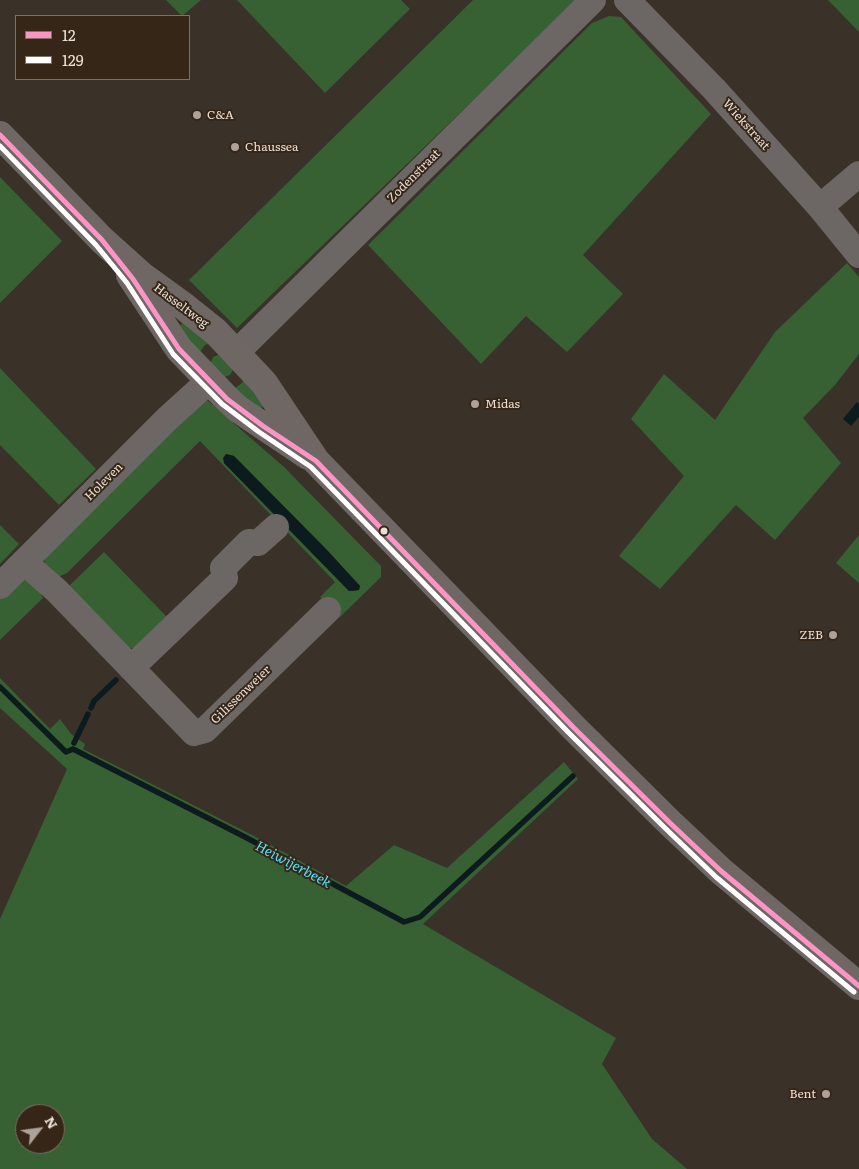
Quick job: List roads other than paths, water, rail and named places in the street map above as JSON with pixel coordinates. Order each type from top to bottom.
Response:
[{"type":"main road","name":"Hasseltweg","points":[[0,135],[102,240],[141,275],[216,332],[264,383],[316,461],[568,721],[670,823],[720,871],[859,986]]},
{"type":"main road","name":"Hasseltweg","points":[[102,240],[133,279],[179,349],[238,409],[316,461]]},
{"type":"main road","points":[[210,380],[222,384],[229,383],[235,379],[239,373],[240,366],[236,354]]},
{"type":"street","name":"Zodenstraat","points":[[236,354],[593,0]]},
{"type":"street","name":"Wiekstraat","points":[[627,0],[714,89],[820,207],[859,255]]},
{"type":"street","points":[[820,207],[859,174]]},
{"type":"street","name":"Holeven","points":[[0,586],[167,419],[210,380]]},
{"type":"street","points":[[131,668],[225,578],[223,568],[249,542],[258,543],[276,527]]},
{"type":"street","name":"Gilissenweier","points":[[24,562],[57,591],[194,733],[206,730],[328,610]]},
{"type":"waterway","points":[[91,708],[94,701],[116,680]]},
{"type":"waterway","name":"Heiwijerbeek","points":[[0,687],[66,752],[73,749],[247,838],[404,922],[420,917],[573,776]]},
{"type":"waterway","points":[[74,743],[88,714]]},
{"type":"place","name":"C&A","points":[[197,115]]},
{"type":"place","name":"Chaussea","points":[[235,147]]},
{"type":"place","name":"Midas","points":[[475,404]]},
{"type":"place","name":"ZEB","points":[[833,635]]},
{"type":"place","name":"Bent","points":[[826,1094]]}]
